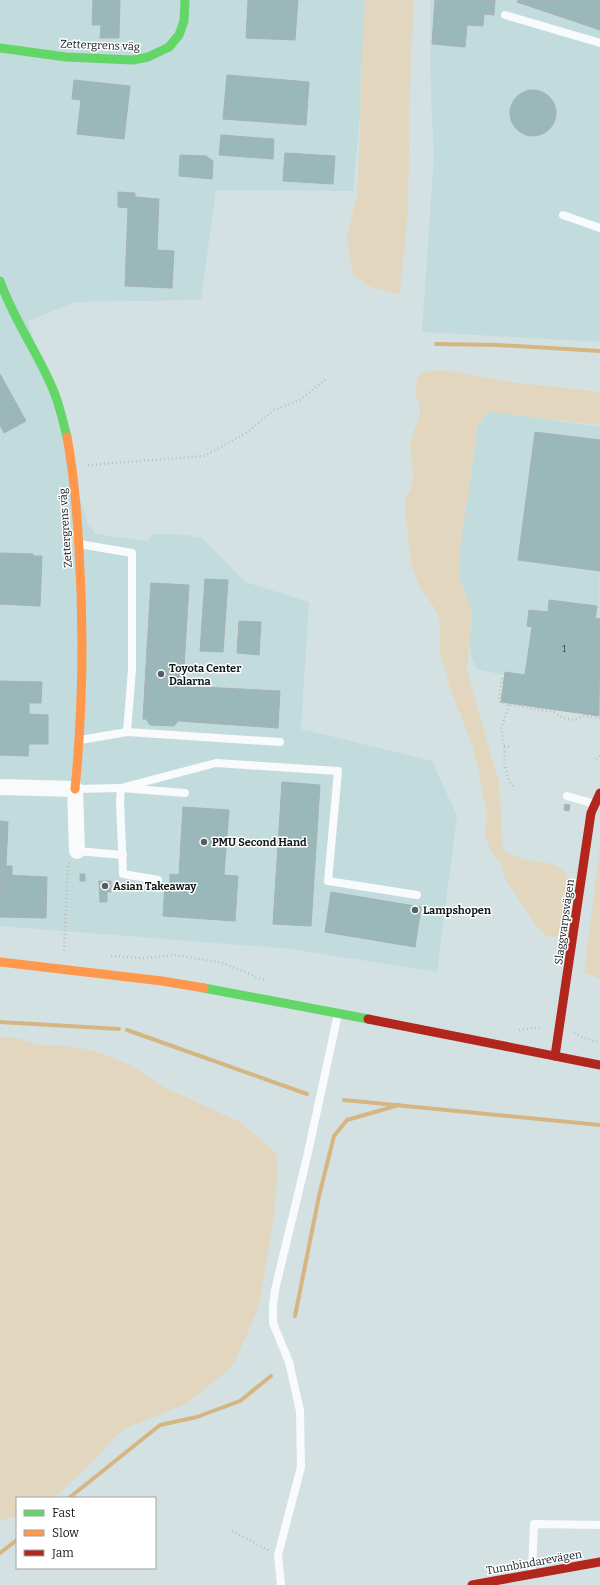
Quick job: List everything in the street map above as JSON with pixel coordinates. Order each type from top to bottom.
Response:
[{"type":"street","name":"Zettergrens väg","points":[[0,48],[66,57],[133,60],[144,59],[163,51],[173,44],[179,36],[183,27],[185,0]]},
{"type":"street","name":"Zettergrens väg","points":[[0,281],[4,297],[14,320],[48,378],[60,408],[69,444],[83,608],[79,741],[75,789]]},
{"type":"street","points":[[0,787],[75,789],[77,851]]},
{"type":"street","name":"Slaggvarpsvägen","points":[[556,1056],[591,813],[600,793]]},
{"type":"street","points":[[0,962],[162,981],[338,1013],[600,1065]]},
{"type":"street","points":[[0,967],[52,967]]},
{"type":"street","name":"Tunnbindarevägen","points":[[472,1585],[600,1562]]},
{"type":"lane","points":[[505,15],[600,43]]},
{"type":"lane","points":[[562,214],[600,228]]},
{"type":"lane","points":[[78,544],[132,553],[132,669],[127,732]]},
{"type":"lane","points":[[79,741],[127,732],[280,742]]},
{"type":"lane","points":[[121,788],[216,763],[338,771],[328,881],[417,895]]},
{"type":"lane","points":[[121,788],[120,801],[123,874],[158,880]]},
{"type":"lane","points":[[75,789],[121,788],[185,793]]},
{"type":"lane","points":[[567,796],[575,797],[595,804]]},
{"type":"lane","points":[[77,851],[123,855]]},
{"type":"lane","points":[[281,1585],[278,1555],[301,1467],[300,1411],[289,1362],[274,1323],[273,1308],[275,1290],[307,1157],[338,1013]]},
{"type":"lane","points":[[532,1575],[534,1524],[600,1525]]},
{"type":"path","points":[[72,466],[204,456],[248,432],[274,410],[300,400],[326,379]]},
{"type":"path","points":[[502,678],[499,696],[500,704],[554,712],[563,718],[573,720],[584,716],[600,718]]},
{"type":"path","points":[[509,705],[501,729],[504,746],[504,763],[509,781],[514,787]]},
{"type":"path","points":[[504,746],[510,747]]},
{"type":"path","points":[[596,759],[600,755]]},
{"type":"path","points":[[64,951],[68,864],[77,851]]},
{"type":"path","points":[[232,1531],[278,1555]]},
{"type":"shaded area","points":[[0,0],[371,0],[353,191],[216,190],[201,300],[76,302],[28,321],[88,525],[96,534],[147,541],[154,534],[187,535],[202,538],[245,582],[309,602],[301,729],[432,761],[457,816],[437,972],[291,949],[0,926]]},
{"type":"shaded area","points":[[365,0],[414,0],[410,80],[408,211],[400,294],[371,287],[354,276],[347,237],[357,196],[361,66]]},
{"type":"shaded area","points":[[430,0],[600,0],[600,342],[422,332],[434,154],[431,99]]},
{"type":"shaded area","points":[[446,370],[510,382],[600,392],[600,425],[488,412],[478,425],[459,555],[459,579],[472,615],[467,670],[499,783],[503,851],[522,859],[552,864],[562,869],[570,881],[563,927],[557,937],[548,937],[536,925],[505,879],[501,863],[490,851],[485,833],[487,815],[472,745],[451,691],[440,653],[439,618],[434,607],[419,585],[412,567],[405,512],[406,498],[412,486],[413,473],[410,443],[420,414],[420,406],[415,392],[418,376],[426,372]]},
{"type":"shaded area","points":[[488,412],[600,427],[599,716],[501,702],[505,673],[503,675],[477,669],[472,660],[469,639],[472,615],[459,579],[459,555],[478,425]]},
{"type":"shaded area","points":[[600,846],[600,979],[584,972]]},
{"type":"shaded area","points":[[0,1037],[14,1037],[39,1045],[61,1045],[91,1050],[130,1065],[166,1088],[240,1122],[275,1152],[278,1163],[274,1216],[260,1300],[257,1311],[235,1361],[227,1371],[186,1404],[126,1428],[116,1436],[96,1458],[55,1497],[16,1497],[16,1517],[11,1517],[0,1522]]},
{"type":"building","points":[[93,0],[120,0],[119,38],[100,38],[101,25],[92,25]]},
{"type":"building","points":[[248,0],[298,0],[295,40],[246,38]]},
{"type":"building","points":[[435,0],[495,0],[494,15],[484,14],[483,26],[467,25],[465,47],[432,44]]},
{"type":"building","points":[[518,0],[600,0],[600,30],[517,2]]},
{"type":"building","points":[[227,75],[309,82],[306,125],[223,119]]},
{"type":"building","points":[[74,80],[130,86],[124,139],[77,134],[81,100],[72,99]]},
{"type":"building","points":[[538,90],[550,96],[555,104],[555,122],[550,130],[542,135],[528,136],[516,130],[511,122],[510,108],[516,96],[524,91]]},
{"type":"building","points":[[221,135],[274,139],[273,159],[219,155]]},
{"type":"building","points":[[285,153],[335,156],[333,184],[283,181]]},
{"type":"building","points":[[180,155],[206,156],[213,161],[212,179],[179,176]]},
{"type":"building","points":[[118,192],[135,193],[135,197],[159,199],[157,250],[174,251],[172,288],[125,286],[128,208],[118,207]]},
{"type":"building","points":[[0,374],[26,421],[4,433],[0,425]]},
{"type":"building","points":[[535,432],[600,440],[600,571],[518,560]]},
{"type":"building","points":[[0,553],[33,554],[33,556],[42,556],[40,606],[0,604]]},
{"type":"building","points":[[205,579],[228,580],[223,652],[200,651]]},
{"type":"building","points":[[151,583],[189,585],[185,650],[147,648]]},
{"type":"building","points":[[549,600],[597,606],[595,618],[600,619],[599,716],[501,702],[505,672],[525,675],[532,627],[527,626],[529,610],[548,612]]},
{"type":"building","points":[[239,621],[261,622],[259,655],[237,653]]},
{"type":"building","points":[[147,648],[185,650],[183,686],[280,691],[278,728],[178,721],[174,726],[150,725],[146,719],[143,719]]},
{"type":"building","points":[[0,681],[42,682],[41,703],[29,703],[29,714],[48,715],[48,744],[29,744],[28,756],[0,755]]},
{"type":"building","points":[[282,782],[320,785],[311,926],[273,924]]},
{"type":"building","points":[[565,804],[570,805],[569,811],[564,810]]},
{"type":"building","name":"PMU Second Hand","points":[[183,807],[229,810],[224,875],[238,876],[235,921],[163,916],[165,885],[170,885],[170,874],[179,875]]},
{"type":"building","points":[[0,821],[8,822],[6,866],[12,866],[12,876],[6,875],[6,889],[0,889]]},
{"type":"building","points":[[80,874],[85,874],[85,881],[80,881]]},
{"type":"building","points":[[6,875],[47,877],[46,918],[0,917],[0,889],[6,889]]},
{"type":"building","name":"Asian Takeaway","points":[[99,881],[111,881],[111,892],[107,892],[107,902],[100,902]]},
{"type":"building","points":[[331,892],[421,907],[415,947],[325,932]]},
{"type":"waterway","points":[[436,344],[498,345],[600,351]]},
{"type":"waterway","points":[[0,1022],[119,1029]]},
{"type":"waterway","points":[[127,1030],[307,1094]]},
{"type":"waterway","points":[[344,1100],[600,1125]]},
{"type":"waterway","points":[[295,1316],[319,1196],[334,1136],[347,1120],[399,1105]]},
{"type":"waterway","points":[[70,1497],[160,1425],[197,1417],[240,1401],[271,1376]]},
{"type":"waterway","points":[[0,1553],[16,1541]]},
{"type":"traffic: fast","points":[[0,48],[66,57],[133,60],[148,57],[169,47],[179,35],[184,21],[185,0]]},
{"type":"traffic: fast","points":[[0,281],[12,310],[48,378],[60,409],[67,437]]},
{"type":"traffic: fast","points":[[204,988],[368,1019]]},
{"type":"traffic: slow","points":[[67,437],[72,465],[76,507],[82,609],[80,729],[75,789]]},
{"type":"traffic: slow","points":[[0,962],[162,981],[204,988]]},
{"type":"traffic: jam","points":[[555,1056],[591,813],[600,793]]},
{"type":"traffic: jam","points":[[368,1019],[600,1065]]},
{"type":"traffic: jam","points":[[472,1585],[600,1562]]},
{"type":"place","name":"Toyota Center Dalarna","points":[[161,674]]},
{"type":"place","name":"PMU Second Hand","points":[[204,842]]},
{"type":"place","name":"Asian Takeaway","points":[[105,886]]},
{"type":"place","name":"Lampshopen","points":[[415,910]]}]
